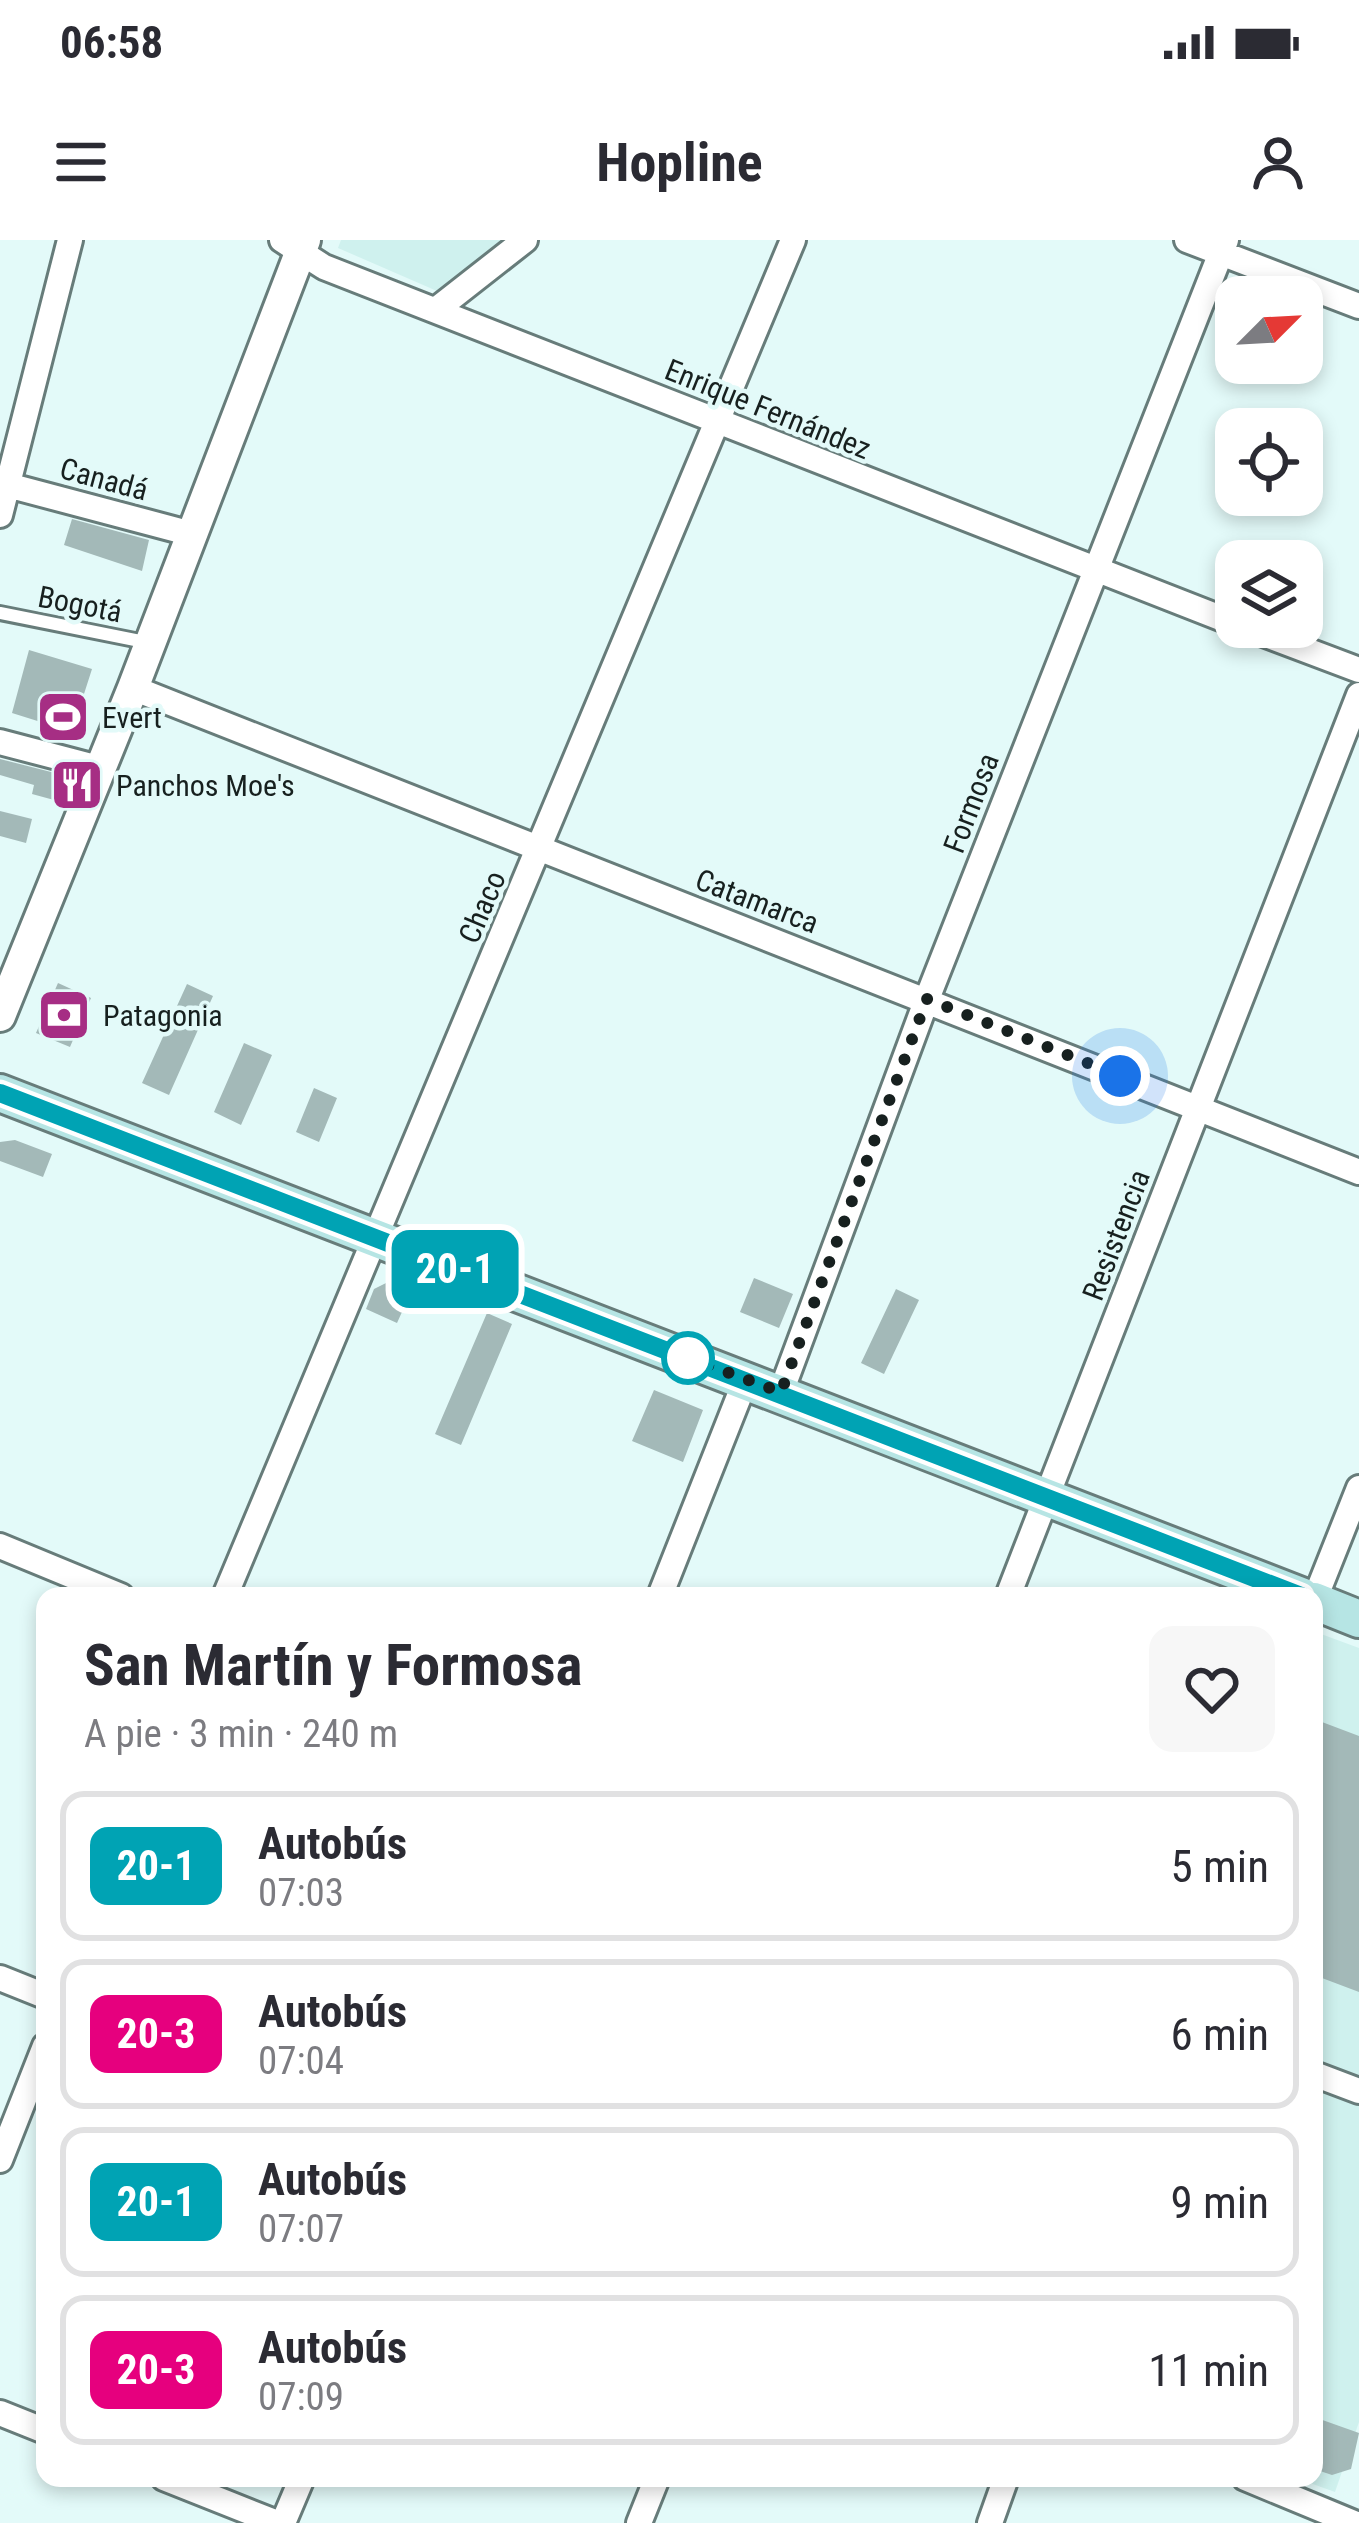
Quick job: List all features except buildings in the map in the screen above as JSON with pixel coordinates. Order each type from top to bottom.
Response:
[{"type":"main road","points":[[0,1093],[1278,1587]]},
{"type":"main road","points":[[1323,1605],[1359,1619]]},
{"type":"street","points":[[0,515],[4,484],[70,240]]},
{"type":"street","points":[[436,309],[525,240]]},
{"type":"street","name":"Chaco","points":[[229,1587],[793,240]]},
{"type":"street","points":[[1187,240],[1224,247],[1359,306]]},
{"type":"street","points":[[0,1016],[133,688],[296,244]]},
{"type":"street","name":"Enrique Fernández","points":[[296,244],[324,267],[1215,616]]},
{"type":"street","name":"Formosa","points":[[781,1392],[927,999],[1224,247]]},
{"type":"street","name":"Canadá","points":[[4,484],[192,534]]},
{"type":"street","points":[[1300,648],[1359,670]]},
{"type":"street","name":"Catamarca","points":[[133,688],[1359,1172]]},
{"type":"street","name":"Resistencia","points":[[1012,1587],[1359,695]]},
{"type":"street","points":[[0,742],[99,768]]},
{"type":"street","points":[[664,1587],[746,1379]]},
{"type":"street","points":[[1320,1587],[1359,1488]]},
{"type":"street","points":[[0,1546],[99,1587]]},
{"type":"street","points":[[0,1978],[36,1992]]},
{"type":"street","points":[[0,2160],[36,2069]]},
{"type":"street","points":[[1323,2077],[1359,2091]]},
{"type":"street","points":[[0,2413],[36,2427]]},
{"type":"street","points":[[187,2487],[280,2523],[298,2487]]},
{"type":"street","points":[[639,2523],[653,2487]]},
{"type":"street","points":[[990,2523],[1003,2487]]},
{"type":"street","points":[[1267,2487],[1354,2523]]},
{"type":"lane","name":"Bogotá","points":[[0,613],[150,643]]},
{"type":"shaded area","points":[[341,240],[506,240],[437,291],[338,248]]},
{"type":"shaded area","points":[[1323,1635],[1359,1648],[1359,2422],[1335,2492],[1321,2487]]},
{"type":"bus line","name":"20-1","points":[[0,1093],[1278,1587]]},
{"type":"place","name":"Evert","points":[[63,717]]},
{"type":"place","name":"Panchos Moe's","points":[[77,785]]},
{"type":"place","name":"Patagonia","points":[[64,1015]]},
{"type":"route","points":[[688,1358],[781,1392],[927,999],[1120,1076]]}]
